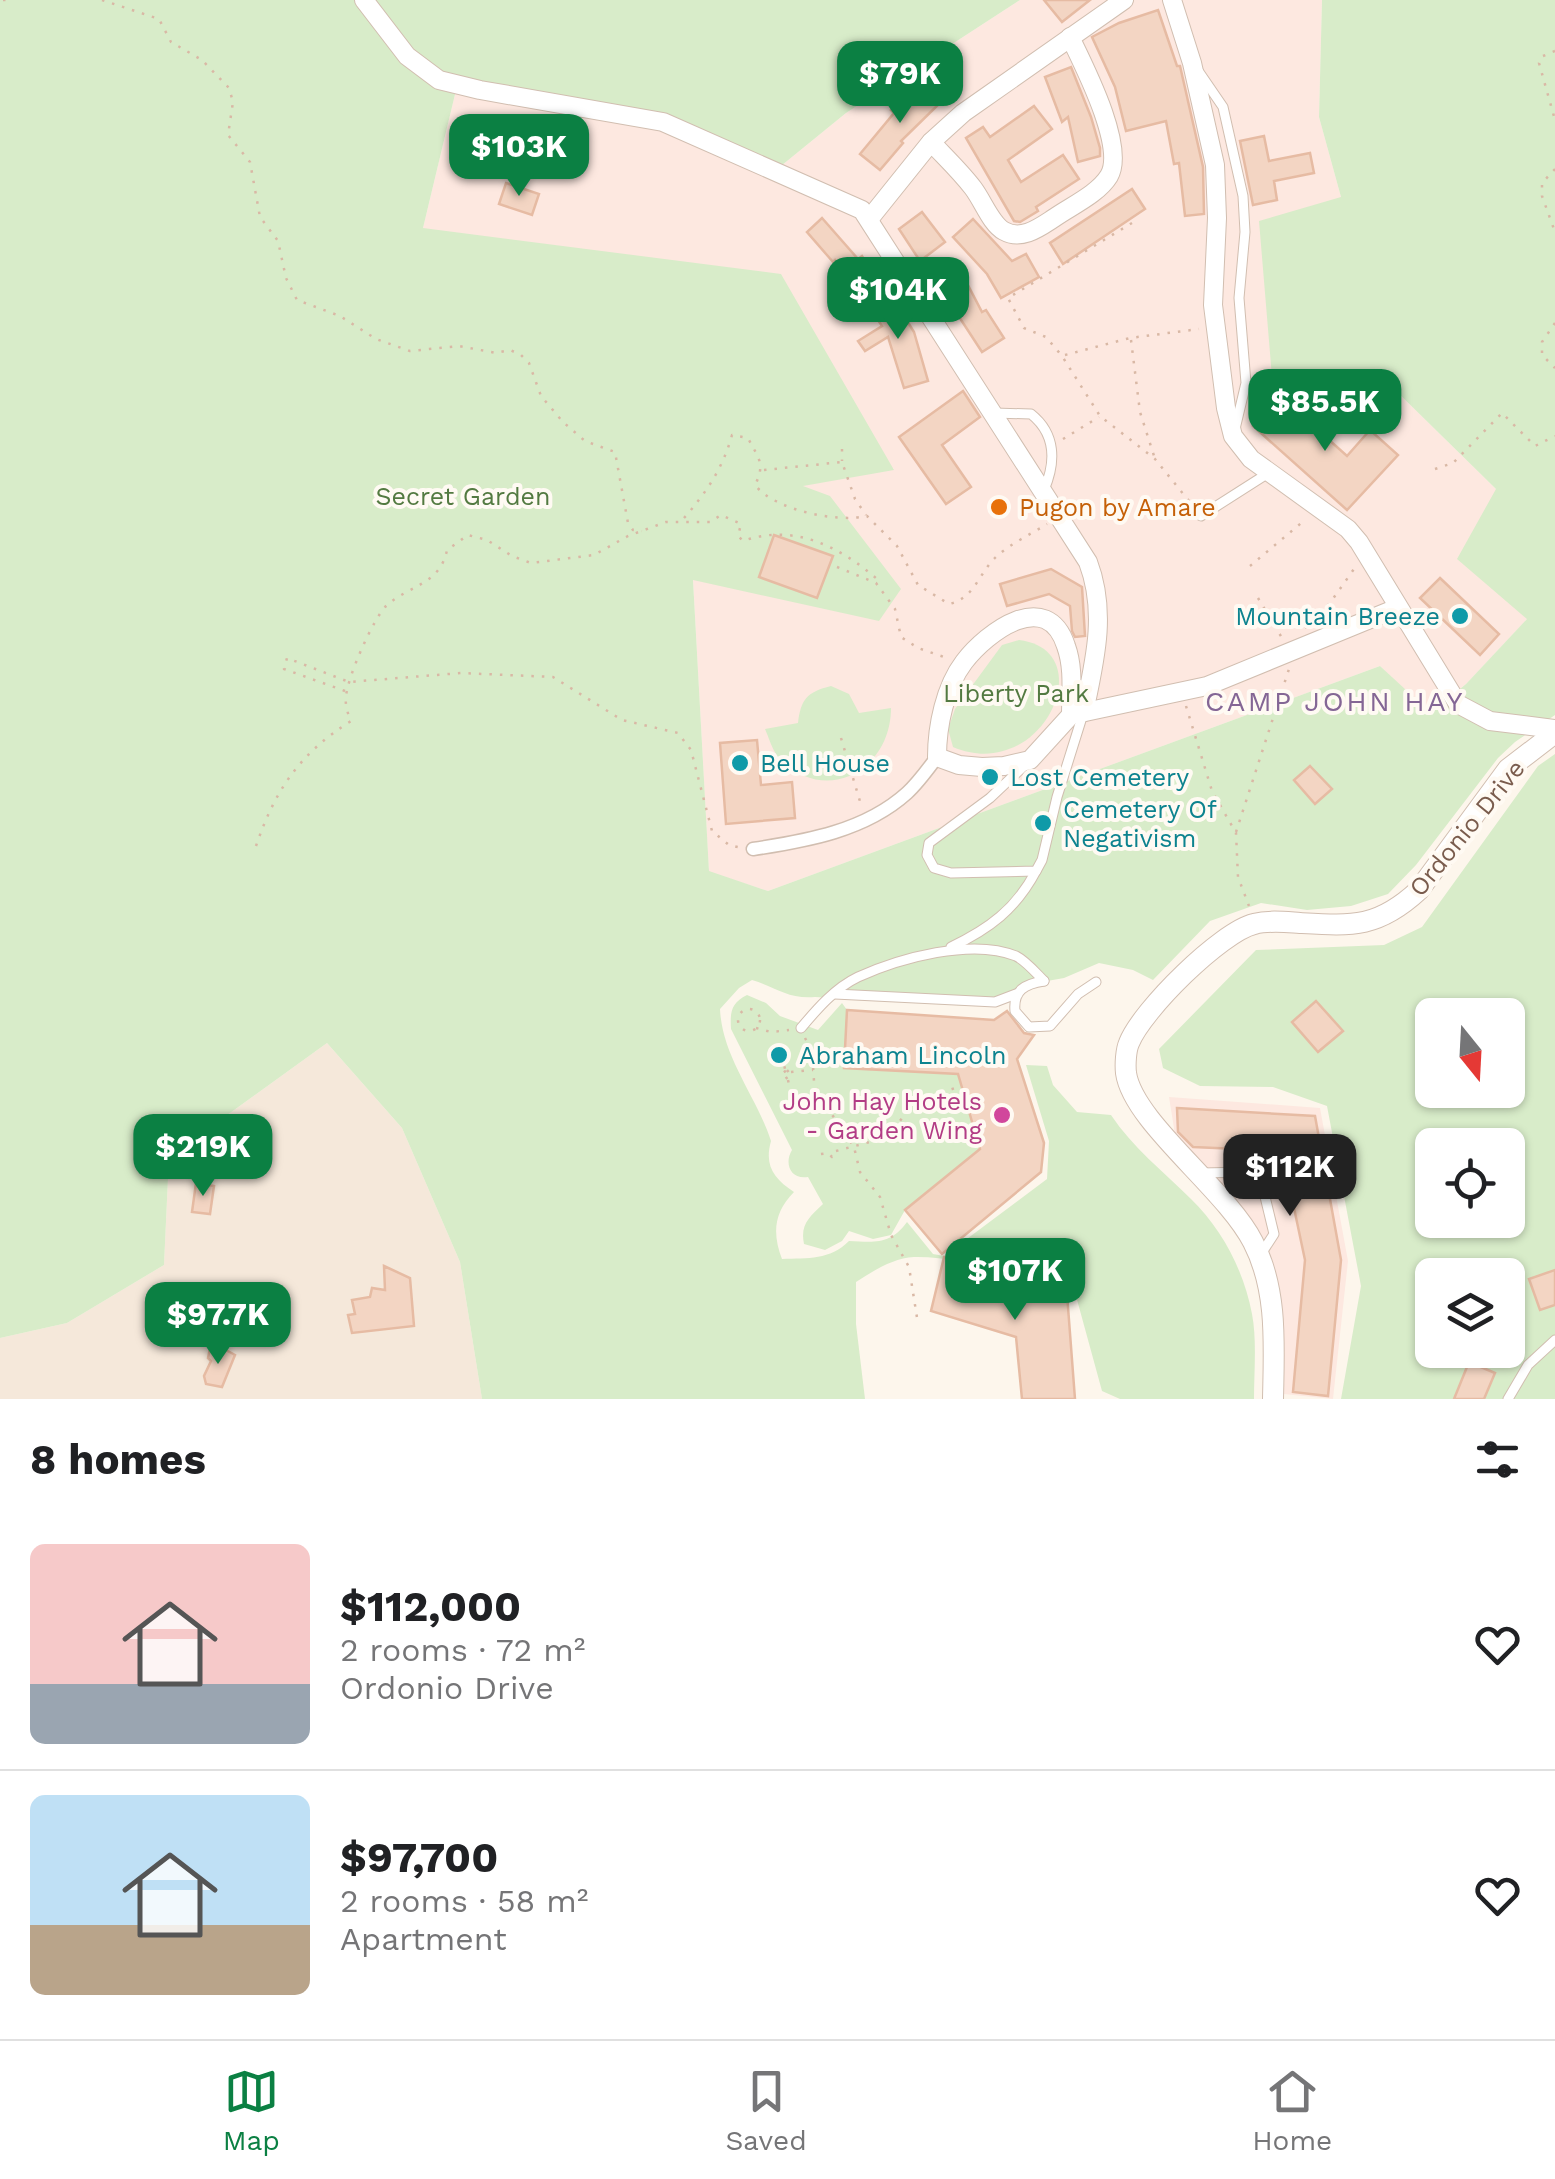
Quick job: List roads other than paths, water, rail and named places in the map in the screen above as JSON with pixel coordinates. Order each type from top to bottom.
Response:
[{"type":"street","points":[[364,0],[407,56],[439,80],[662,122],[790,176],[862,210],[870,218],[1061,516],[1088,562],[1099,599],[1097,646],[1077,713],[1030,760],[982,767],[938,757]]},
{"type":"street","points":[[870,218],[931,142],[996,88],[1124,0]]},
{"type":"street","points":[[1172,0],[1192,64],[1215,165],[1218,192],[1212,286],[1226,408],[1233,436]]},
{"type":"street","points":[[931,142],[974,190],[1001,230],[1011,234],[1035,230],[1100,186],[1110,174],[1114,161],[1112,147],[1101,106],[1070,37]]},
{"type":"street","name":"Ordonio Drive","points":[[1233,436],[1241,449],[1348,529],[1367,552],[1397,608],[1458,704],[1474,716],[1550,735]]},
{"type":"street","points":[[1077,713],[1207,686],[1397,608]]},
{"type":"street","points":[[752,849],[804,841],[865,820],[908,793],[938,757],[942,713],[962,664],[1002,625],[1028,618],[1053,626],[1061,634],[1070,661],[1077,713]]},
{"type":"street","name":"Ordonio Drive","points":[[1273,1399],[1273,1324],[1259,1256],[1239,1219],[1139,1107],[1126,1070],[1128,1044],[1145,1017],[1202,957],[1218,942],[1255,923],[1351,925],[1386,916],[1419,890],[1508,769],[1550,735]]},
{"type":"lane","points":[[1192,64],[1223,107],[1244,196],[1239,298],[1246,383],[1233,436]]},
{"type":"lane","points":[[994,413],[1030,414],[1043,426],[1052,445],[1052,465],[1044,490]]},
{"type":"lane","points":[[1202,516],[1270,472]]},
{"type":"lane","points":[[801,1028],[834,994],[857,978],[947,949],[1004,917],[1026,890],[1042,860],[1077,713]]},
{"type":"lane","points":[[1030,760],[990,798],[926,848],[930,862],[939,871],[1036,871]]},
{"type":"lane","points":[[947,949],[982,947],[1019,957],[1044,982],[1024,986],[1015,998],[1014,1011],[1022,1023],[1044,1028],[1096,982]]},
{"type":"lane","points":[[834,994],[995,1002],[1015,998]]},
{"type":"lane","points":[[1200,1173],[1252,1172],[1260,1176],[1274,1234],[1259,1256]]},
{"type":"lane","points":[[1508,1399],[1528,1365],[1555,1340]]},
{"type":"place","name":"Pugon by Amare","points":[[999,507]]},
{"type":"place","name":"Mountain Breeze","points":[[1460,616]]},
{"type":"place","name":"Bell House","points":[[740,763]]},
{"type":"place","name":"Lost Cemetery","points":[[990,777]]},
{"type":"place","name":"Cemetery Of Negativism","points":[[1043,823]]},
{"type":"place","name":"Abraham Lincoln","points":[[779,1055]]},
{"type":"place","name":"John Hay Hotels - Garden Wing","points":[[1002,1115]]},
{"type":"district","name":"CAMP JOHN HAY","points":[[1335,701]]},
{"type":"park label","name":"Secret Garden","points":[[463,496]]},
{"type":"park label","name":"Liberty Park","points":[[1016,693]]}]
